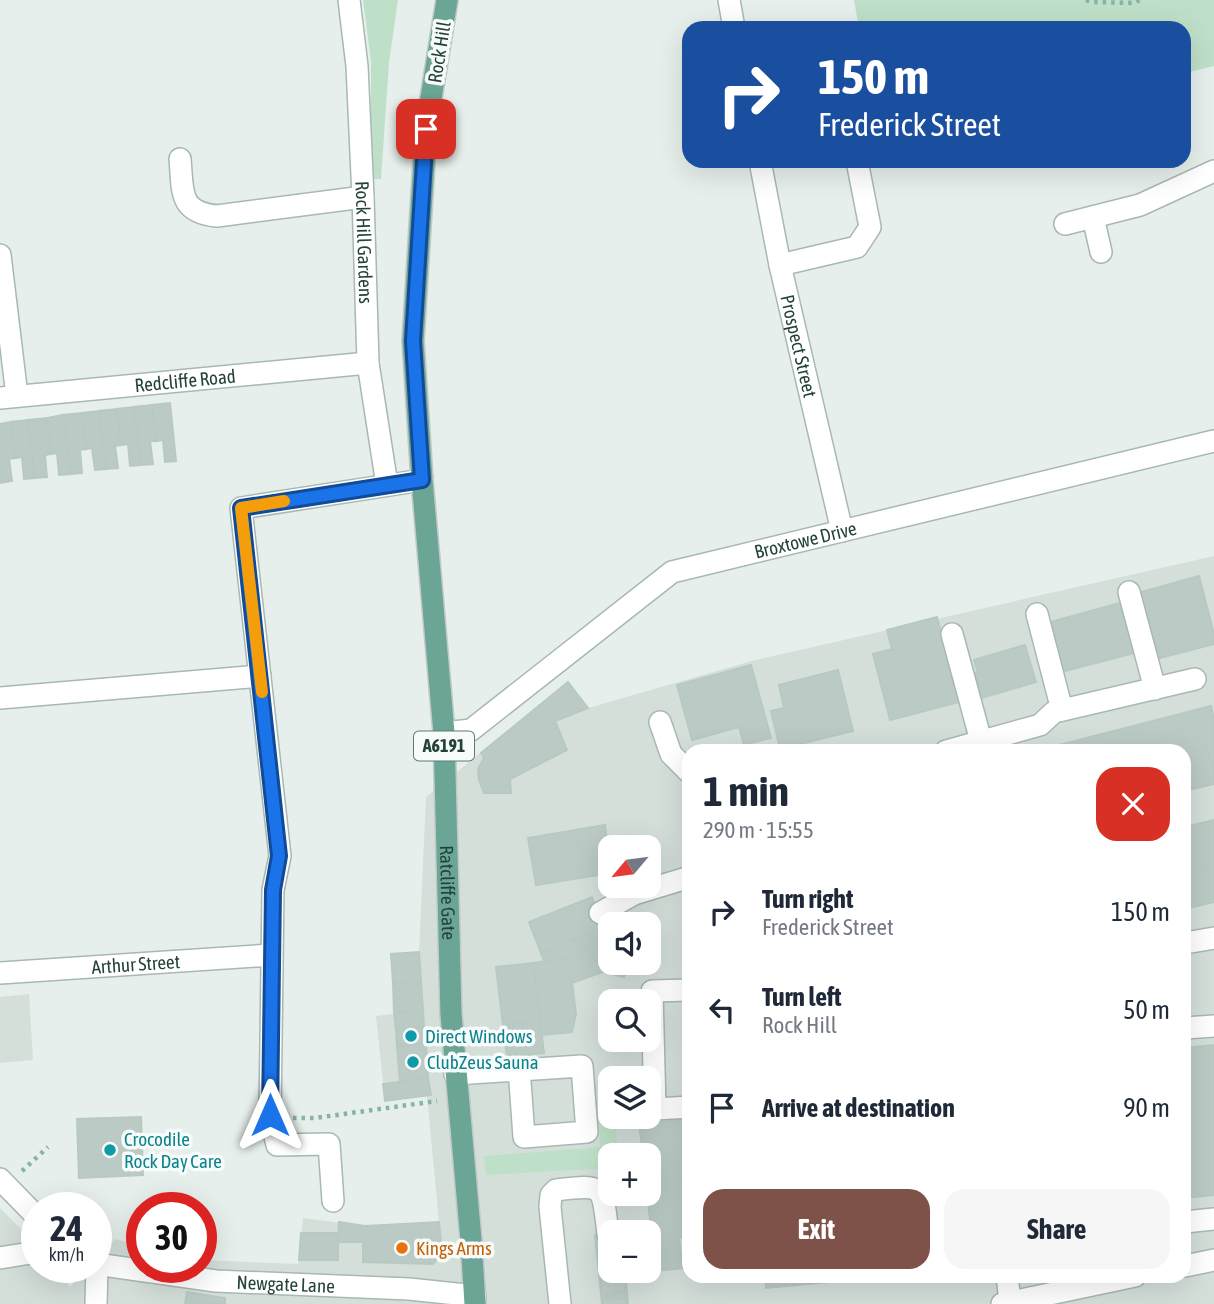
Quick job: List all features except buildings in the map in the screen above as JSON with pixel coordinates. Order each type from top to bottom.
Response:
[{"type":"main road","name":"Rock Hill","points":[[422,480],[413,341],[426,129],[447,0]]},
{"type":"main road","name":"Ratcliffe Gate","points":[[422,480],[444,733],[451,1014],[475,1300]]},
{"type":"street","name":"Rock Hill Gardens","points":[[349,0],[356,66],[363,197],[368,363],[387,485]]},
{"type":"street","points":[[729,0],[733,21]]},
{"type":"street","points":[[180,159],[184,194],[194,211],[203,215],[217,216],[363,197]]},
{"type":"street","name":"Prospect Street","points":[[761,168],[780,265],[842,531]]},
{"type":"street","points":[[780,265],[858,247],[870,227],[858,168]]},
{"type":"street","points":[[1065,224],[1140,205],[1214,170]]},
{"type":"street","points":[[1093,216],[1101,252]]},
{"type":"street","points":[[0,255],[8,397]]},
{"type":"street","name":"Redcliffe Road","points":[[8,397],[368,363]]},
{"type":"street","name":"Broxtowe Drive","points":[[444,733],[471,730],[672,572],[1214,441]]},
{"type":"street","points":[[333,1201],[330,1144],[277,1146],[271,1119],[273,890],[279,856],[241,508],[422,480]]},
{"type":"street","points":[[1129,592],[1155,688]]},
{"type":"street","points":[[1037,614],[1062,710]]},
{"type":"street","points":[[952,634],[962,744]]},
{"type":"street","points":[[0,698],[260,676]]},
{"type":"street","points":[[973,744],[1040,725],[1054,712],[1195,679]]},
{"type":"street","points":[[660,722],[671,754],[682,766]]},
{"type":"street","points":[[602,912],[634,894],[682,879]]},
{"type":"street","points":[[1191,942],[1214,938]]},
{"type":"street","name":"Arthur Street","points":[[0,973],[271,956]]},
{"type":"street","points":[[682,990],[652,992],[655,1109],[682,1107]]},
{"type":"street","points":[[1191,1028],[1214,1026]]},
{"type":"street","points":[[455,1074],[519,1068]]},
{"type":"street","points":[[3,1182],[21,1201]]},
{"type":"street","points":[[560,1304],[551,1195],[556,1190],[590,1185],[597,1189],[604,1199],[606,1220]]},
{"type":"street","points":[[1191,1221],[1214,1219]]},
{"type":"street","points":[[0,1258],[21,1255]]},
{"type":"street","points":[[1191,1265],[1214,1259]]},
{"type":"street","name":"Newgate Lane","points":[[112,1266],[216,1281],[409,1289],[475,1300]]},
{"type":"street","points":[[96,1304],[97,1283]]},
{"type":"street","points":[[1007,1283],[1006,1303],[1102,1283]]},
{"type":"path","points":[[1086,0],[1134,3],[1140,0]]},
{"type":"path","points":[[271,1119],[315,1118],[425,1102]]},
{"type":"path","points":[[3,1182],[48,1147]]},
{"type":"shaded area","points":[[1214,556],[1214,1304],[0,1304],[0,1208],[21,1229],[21,1283],[67,1283],[70,1287],[74,1283],[112,1283],[112,1242],[115,1239],[126,1242],[126,1283],[217,1283],[217,1261],[298,1264],[303,1218],[365,1226],[439,1222],[427,1096],[385,1101],[376,1016],[423,1010],[419,952],[426,797],[568,682],[588,708],[755,660]]},
{"type":"shaded area","points":[[29,994],[33,1060],[0,1063],[0,997]]},
{"type":"green space","points":[[363,0],[398,0],[389,63],[381,179],[371,179],[371,62]]},
{"type":"green space","points":[[854,0],[1214,0],[1214,66],[1191,72],[1191,21],[858,21]]},
{"type":"green space","points":[[599,1129],[616,1129],[617,1143],[600,1143]]},
{"type":"green space","points":[[598,1147],[598,1169],[486,1175],[484,1156]]},
{"type":"tunnel","points":[[613,1283],[615,1304]]},
{"type":"slow traffic","points":[[262,692],[241,508],[284,501]]},
{"type":"place","name":"Direct Windows","points":[[411,1036]]},
{"type":"place","name":"ClubZeus Sauna","points":[[413,1062]]},
{"type":"place","name":"Crocodile Rock Day Care","points":[[110,1150]]},
{"type":"place","name":"Kings Arms","points":[[402,1248]]},
{"type":"route","points":[[270,1115],[273,890],[279,856],[241,508],[422,480],[413,341],[426,129]]}]
